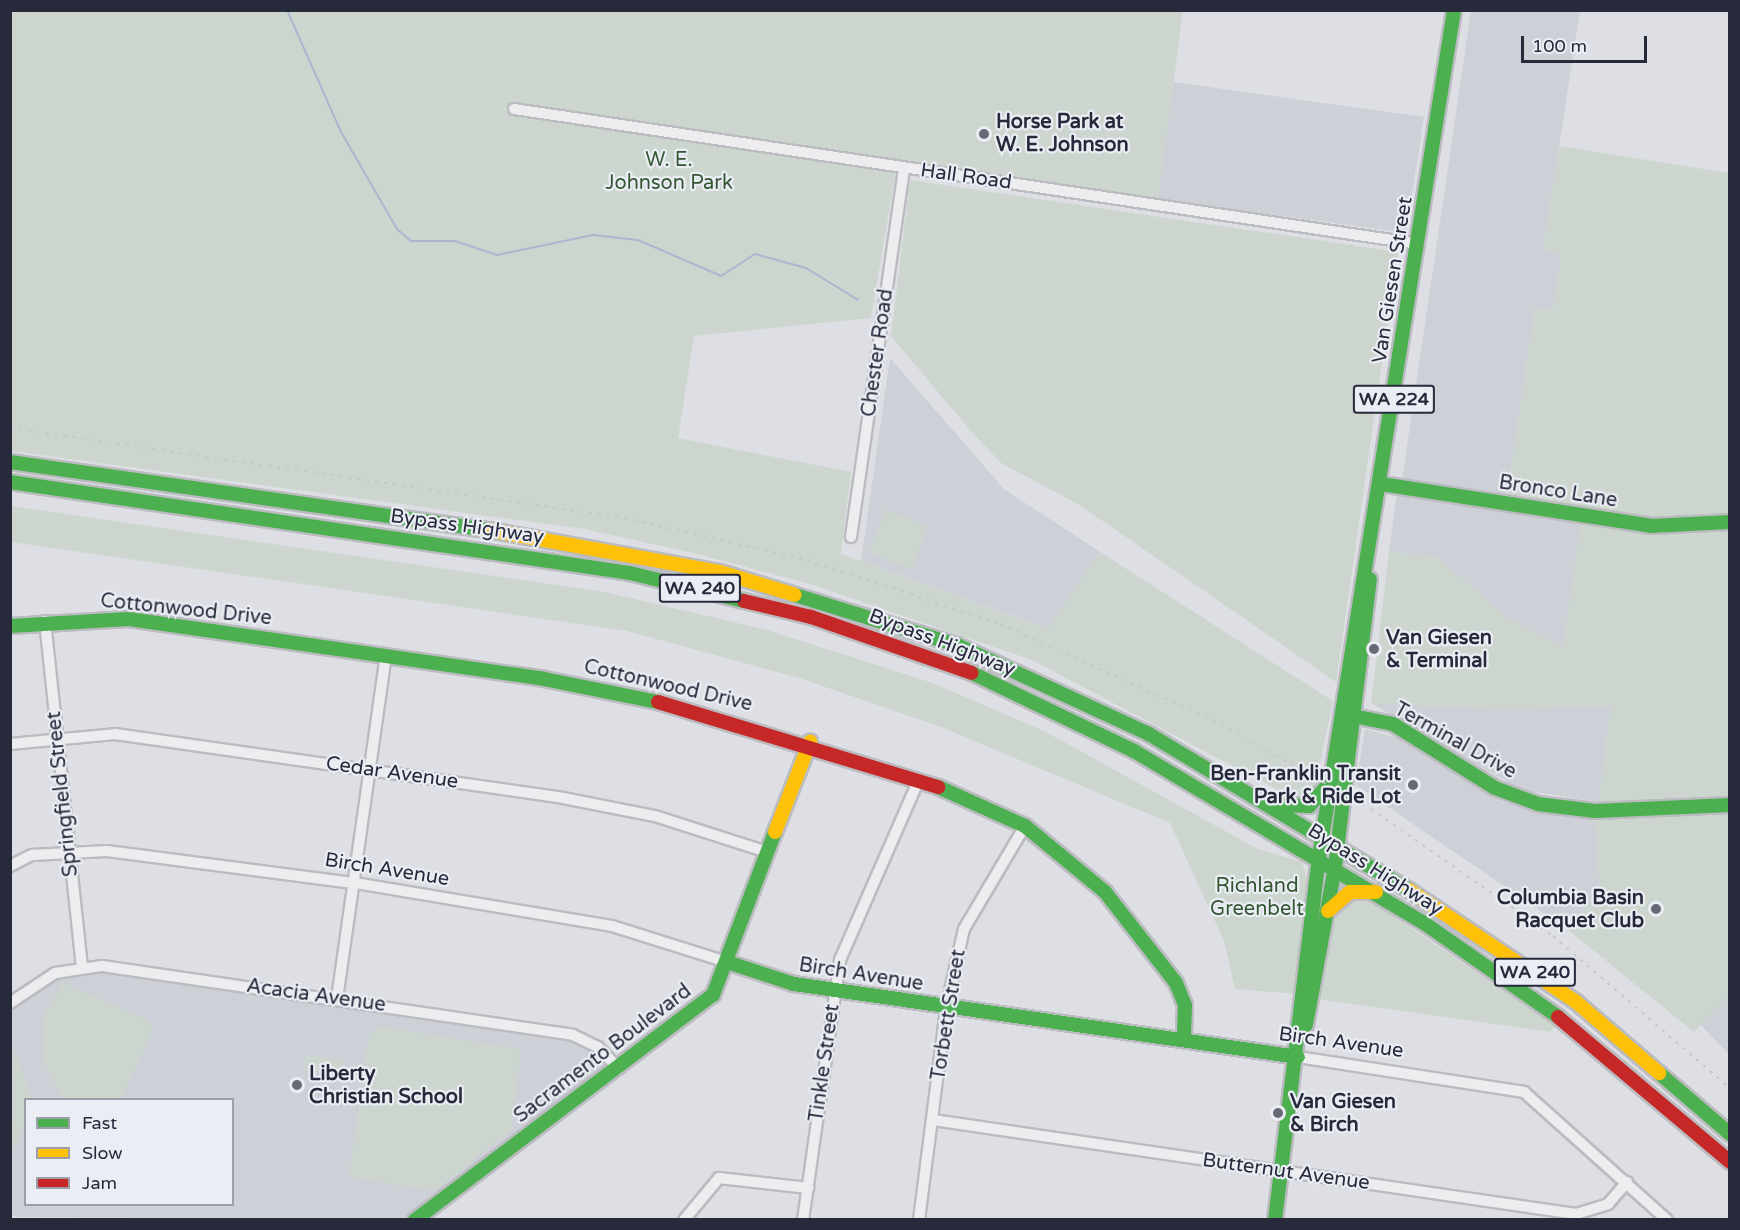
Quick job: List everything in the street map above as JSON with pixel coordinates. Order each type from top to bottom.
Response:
[{"type":"main road","name":"Van Giesen Street","points":[[1275,1220],[1298,1057],[1329,784],[1370,555],[1454,10]]},
{"type":"main road","name":"Bypass Highway","points":[[10,462],[518,533],[720,572],[900,624],[1006,665],[1149,734],[1339,844],[1575,1001],[1730,1134]]},
{"type":"main road","name":"Bypass Highway","points":[[10,482],[566,561],[800,614],[936,658],[1048,706],[1319,857],[1376,892],[1586,1036],[1730,1162]]},
{"type":"main road","name":"Bronco Lane","points":[[1381,484],[1651,526],[1730,522]]},
{"type":"main road","name":"Van Giesen Street","points":[[1298,1057],[1328,911],[1339,844],[1370,609],[1370,555]]},
{"type":"main road","name":"Cottonwood Drive","points":[[10,626],[45,621],[129,619],[386,654],[643,698],[810,742],[919,779],[1025,826],[1105,892],[1155,952],[1185,1005],[1184,1040]]},
{"type":"main road","name":"Terminal Drive","points":[[1340,714],[1393,724],[1495,788],[1538,804],[1595,811],[1730,806]]},
{"type":"main road","name":"Sacramento Boulevard","points":[[415,1220],[619,1069],[712,995],[727,962],[810,742]]},
{"type":"main road","points":[[1273,804],[1309,806],[1329,784]]},
{"type":"main road","points":[[1328,911],[1350,892],[1376,892]]},
{"type":"main road","name":"Birch Avenue","points":[[727,962],[788,983],[835,991],[1298,1057]]},
{"type":"street","name":"Hall Road","points":[[514,109],[1418,244]]},
{"type":"street","name":"Chester Road","points":[[851,537],[904,168]]},
{"type":"street","name":"Springfield Street","points":[[45,621],[82,966]]},
{"type":"street","points":[[337,999],[386,654]]},
{"type":"street","name":"Cedar Avenue","points":[[10,744],[57,736],[115,734],[370,770],[655,816],[767,852]]},
{"type":"street","name":"Tinkle Street","points":[[803,1220],[840,960],[919,779]]},
{"type":"street","name":"Torbett Street","points":[[919,1220],[946,1008],[964,929],[1025,826]]},
{"type":"street","name":"Birch Avenue","points":[[10,866],[32,855],[69,851],[106,851],[355,883],[612,926],[727,962]]},
{"type":"street","name":"Acacia Avenue","points":[[10,1003],[48,976],[82,966],[337,999],[573,1035],[598,1047],[619,1069]]},
{"type":"street","name":"Birch Avenue","points":[[1298,1057],[1512,1088],[1535,1099],[1667,1220]]},
{"type":"street","name":"Butternut Avenue","points":[[933,1120],[1576,1214],[1608,1204],[1627,1182]]},
{"type":"street","points":[[684,1220],[719,1178],[808,1188]]},
{"type":"shaded area","points":[[1471,11],[1580,11],[1543,250],[1562,254],[1553,310],[1535,308],[1507,496],[1402,480]]},
{"type":"shaded area","points":[[1173,82],[1424,117],[1406,233],[1158,199]]},
{"type":"shaded area","points":[[890,358],[1004,489],[1100,552],[1049,629],[861,561]]},
{"type":"shaded area","points":[[1397,494],[1582,522],[1563,648],[1509,619],[1437,557],[1389,552]]},
{"type":"shaded area","points":[[1371,703],[1502,709],[1611,706],[1599,802],[1521,790]]},
{"type":"shaded area","points":[[1365,729],[1398,738],[1502,802],[1595,818],[1600,889],[1567,929],[1356,785]]},
{"type":"shaded area","name":"Liberty Christian School","points":[[98,972],[570,1038],[594,1049],[606,1065],[403,1219],[17,1217],[11,1214],[11,1012],[56,979]]},
{"type":"shaded area","points":[[1729,994],[1729,1054],[1700,1024]]},
{"type":"green space","name":"W. E. Johnson Park","points":[[11,11],[1183,11],[1158,199],[898,159],[871,318],[694,336],[678,438],[851,472],[841,554],[1048,629],[1100,552],[1333,701],[1313,795],[1297,800],[1032,660],[810,584],[689,552],[584,529],[11,451]]},
{"type":"green space","points":[[1559,146],[1729,173],[1729,797],[1599,802],[1611,706],[1502,709],[1371,703],[1389,552],[1437,557],[1509,619],[1563,647],[1583,507],[1507,496],[1535,308],[1553,310],[1562,254],[1543,251]]},
{"type":"green space","points":[[910,180],[1398,252],[1336,682],[1081,506],[1001,463],[969,429],[891,336]]},
{"type":"green space","name":"Richland Greenbelt","points":[[11,506],[605,592],[767,630],[933,683],[1044,731],[1258,849],[1302,862],[1308,881],[1298,994],[1235,989],[1224,941],[1170,823],[941,727],[799,678],[627,631],[11,542]]},
{"type":"green space","points":[[885,510],[928,526],[912,569],[869,553]]},
{"type":"green space","name":"Columbia Basin Racquet Club","points":[[1729,812],[1729,994],[1694,1032],[1567,929],[1600,889],[1595,818]]},
{"type":"green space","points":[[1366,897],[1555,1026],[1550,1032],[1317,999],[1337,909],[1349,899]]},
{"type":"green space","points":[[63,983],[148,1020],[153,1030],[121,1098],[62,1098],[43,1061],[44,1014]]},
{"type":"green space","points":[[381,1027],[521,1049],[512,1129],[434,1191],[349,1177],[369,1035]]},
{"type":"green space","points":[[14,1049],[32,1097],[24,1098],[24,1129],[11,1152]]},
{"type":"green space","points":[[306,1055],[343,1060],[341,1075],[304,1070]]},
{"type":"waterway","points":[[287,10],[341,132],[397,229],[411,241],[455,241],[497,255],[593,235],[638,240],[721,276],[755,254],[806,268],[858,300]]},
{"type":"railway","points":[[10,428],[624,518],[807,560],[1000,624],[1213,720],[1371,809],[1553,936],[1730,1088]]},
{"type":"traffic: fast","points":[[1319,857],[1454,10]]},
{"type":"traffic: fast","points":[[10,462],[489,530]]},
{"type":"traffic: fast","points":[[10,482],[630,573],[744,601]]},
{"type":"traffic: fast","points":[[1381,484],[1651,526],[1730,522]]},
{"type":"traffic: fast","points":[[1335,867],[1370,579]]},
{"type":"traffic: fast","points":[[795,595],[957,645],[1149,734],[1409,890]]},
{"type":"traffic: fast","points":[[10,626],[129,619],[544,679],[658,702]]},
{"type":"traffic: fast","points":[[972,673],[1134,751],[1424,923],[1558,1017]]},
{"type":"traffic: fast","points":[[1343,714],[1393,724],[1495,788],[1538,804],[1595,811],[1730,805]]},
{"type":"traffic: fast","points":[[1280,805],[1309,806],[1329,784]]},
{"type":"traffic: fast","points":[[938,787],[1025,826],[1105,892],[1176,983],[1185,1005],[1184,1040]]},
{"type":"traffic: fast","points":[[415,1220],[713,995],[775,832]]},
{"type":"traffic: fast","points":[[1275,1220],[1319,857]]},
{"type":"traffic: fast","points":[[1306,1025],[1335,867]]},
{"type":"traffic: fast","points":[[727,962],[794,984],[1298,1057]]},
{"type":"traffic: fast","points":[[1659,1073],[1730,1134]]},
{"type":"traffic: slow","points":[[489,530],[720,572],[795,595]]},
{"type":"traffic: slow","points":[[775,832],[810,742]]},
{"type":"traffic: slow","points":[[1409,890],[1575,1001],[1659,1073]]},
{"type":"traffic: slow","points":[[1328,911],[1350,892],[1376,892]]},
{"type":"traffic: jam","points":[[744,601],[811,617],[972,673]]},
{"type":"traffic: jam","points":[[658,702],[938,787]]},
{"type":"traffic: jam","points":[[1558,1017],[1730,1162]]},
{"type":"place","name":"Horse Park at W. E. Johnson","points":[[984,134]]},
{"type":"place","name":"Van Giesen & Terminal","points":[[1374,649]]},
{"type":"place","name":"Ben-Franklin Transit Park & Ride Lot","points":[[1413,785]]},
{"type":"place","name":"Columbia Basin Racquet Club","points":[[1656,909]]},
{"type":"place","name":"Liberty Christian School","points":[[297,1085]]},
{"type":"place","name":"Van Giesen & Birch","points":[[1278,1113]]}]
